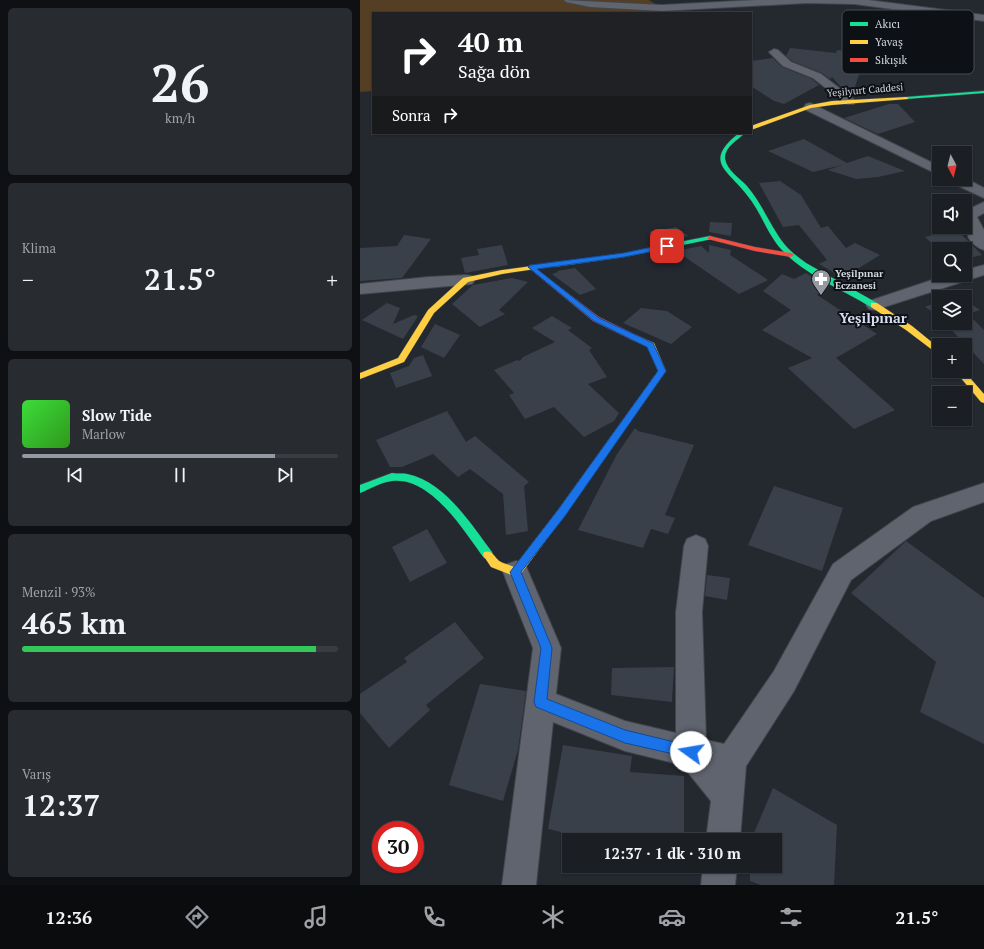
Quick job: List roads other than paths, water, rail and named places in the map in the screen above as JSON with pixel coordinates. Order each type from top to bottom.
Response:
[{"type":"street","points":[[569,0],[590,4],[662,8],[677,3],[766,3],[807,0],[854,1],[923,10]]},
{"type":"street","points":[[974,17],[984,18]]},
{"type":"street","points":[[774,52],[787,64],[817,76],[850,101]]},
{"type":"street","name":"Yeşilyurt Caddesi","points":[[752,128],[810,107],[850,101],[984,92]]},
{"type":"street","points":[[810,107],[932,167]]},
{"type":"street","points":[[740,134],[735,137],[727,147],[722,156],[722,164],[727,172],[749,192],[782,245],[791,255],[875,305],[932,346]]},
{"type":"street","points":[[969,186],[984,194]]},
{"type":"street","points":[[984,207],[968,215],[977,232],[976,237],[984,245]]},
{"type":"street","points":[[360,289],[428,282],[466,280],[531,267],[624,255],[710,238],[755,249],[791,255]]},
{"type":"street","points":[[516,572],[566,507],[662,371],[651,345],[596,319],[531,267]]},
{"type":"street","points":[[875,305],[984,270]]},
{"type":"street","points":[[360,376],[401,360],[431,312],[466,280]]},
{"type":"street","points":[[965,378],[984,400]]},
{"type":"street","points":[[360,489],[392,477],[414,479],[444,499],[495,564],[516,572],[547,648],[519,885]]},
{"type":"street","points":[[723,833],[731,760],[784,681],[842,572],[922,514],[984,492]]},
{"type":"street","points":[[696,546],[689,612],[691,752],[727,795]]},
{"type":"street","points":[[540,702],[625,736],[731,760]]},
{"type":"street","points":[[718,885],[719,873]]},
{"type":"place","name":"Yeşilpınar Eczanesi","points":[[821,296]]},
{"type":"district","name":"Yeşilpınar","points":[[873,317]]}]
